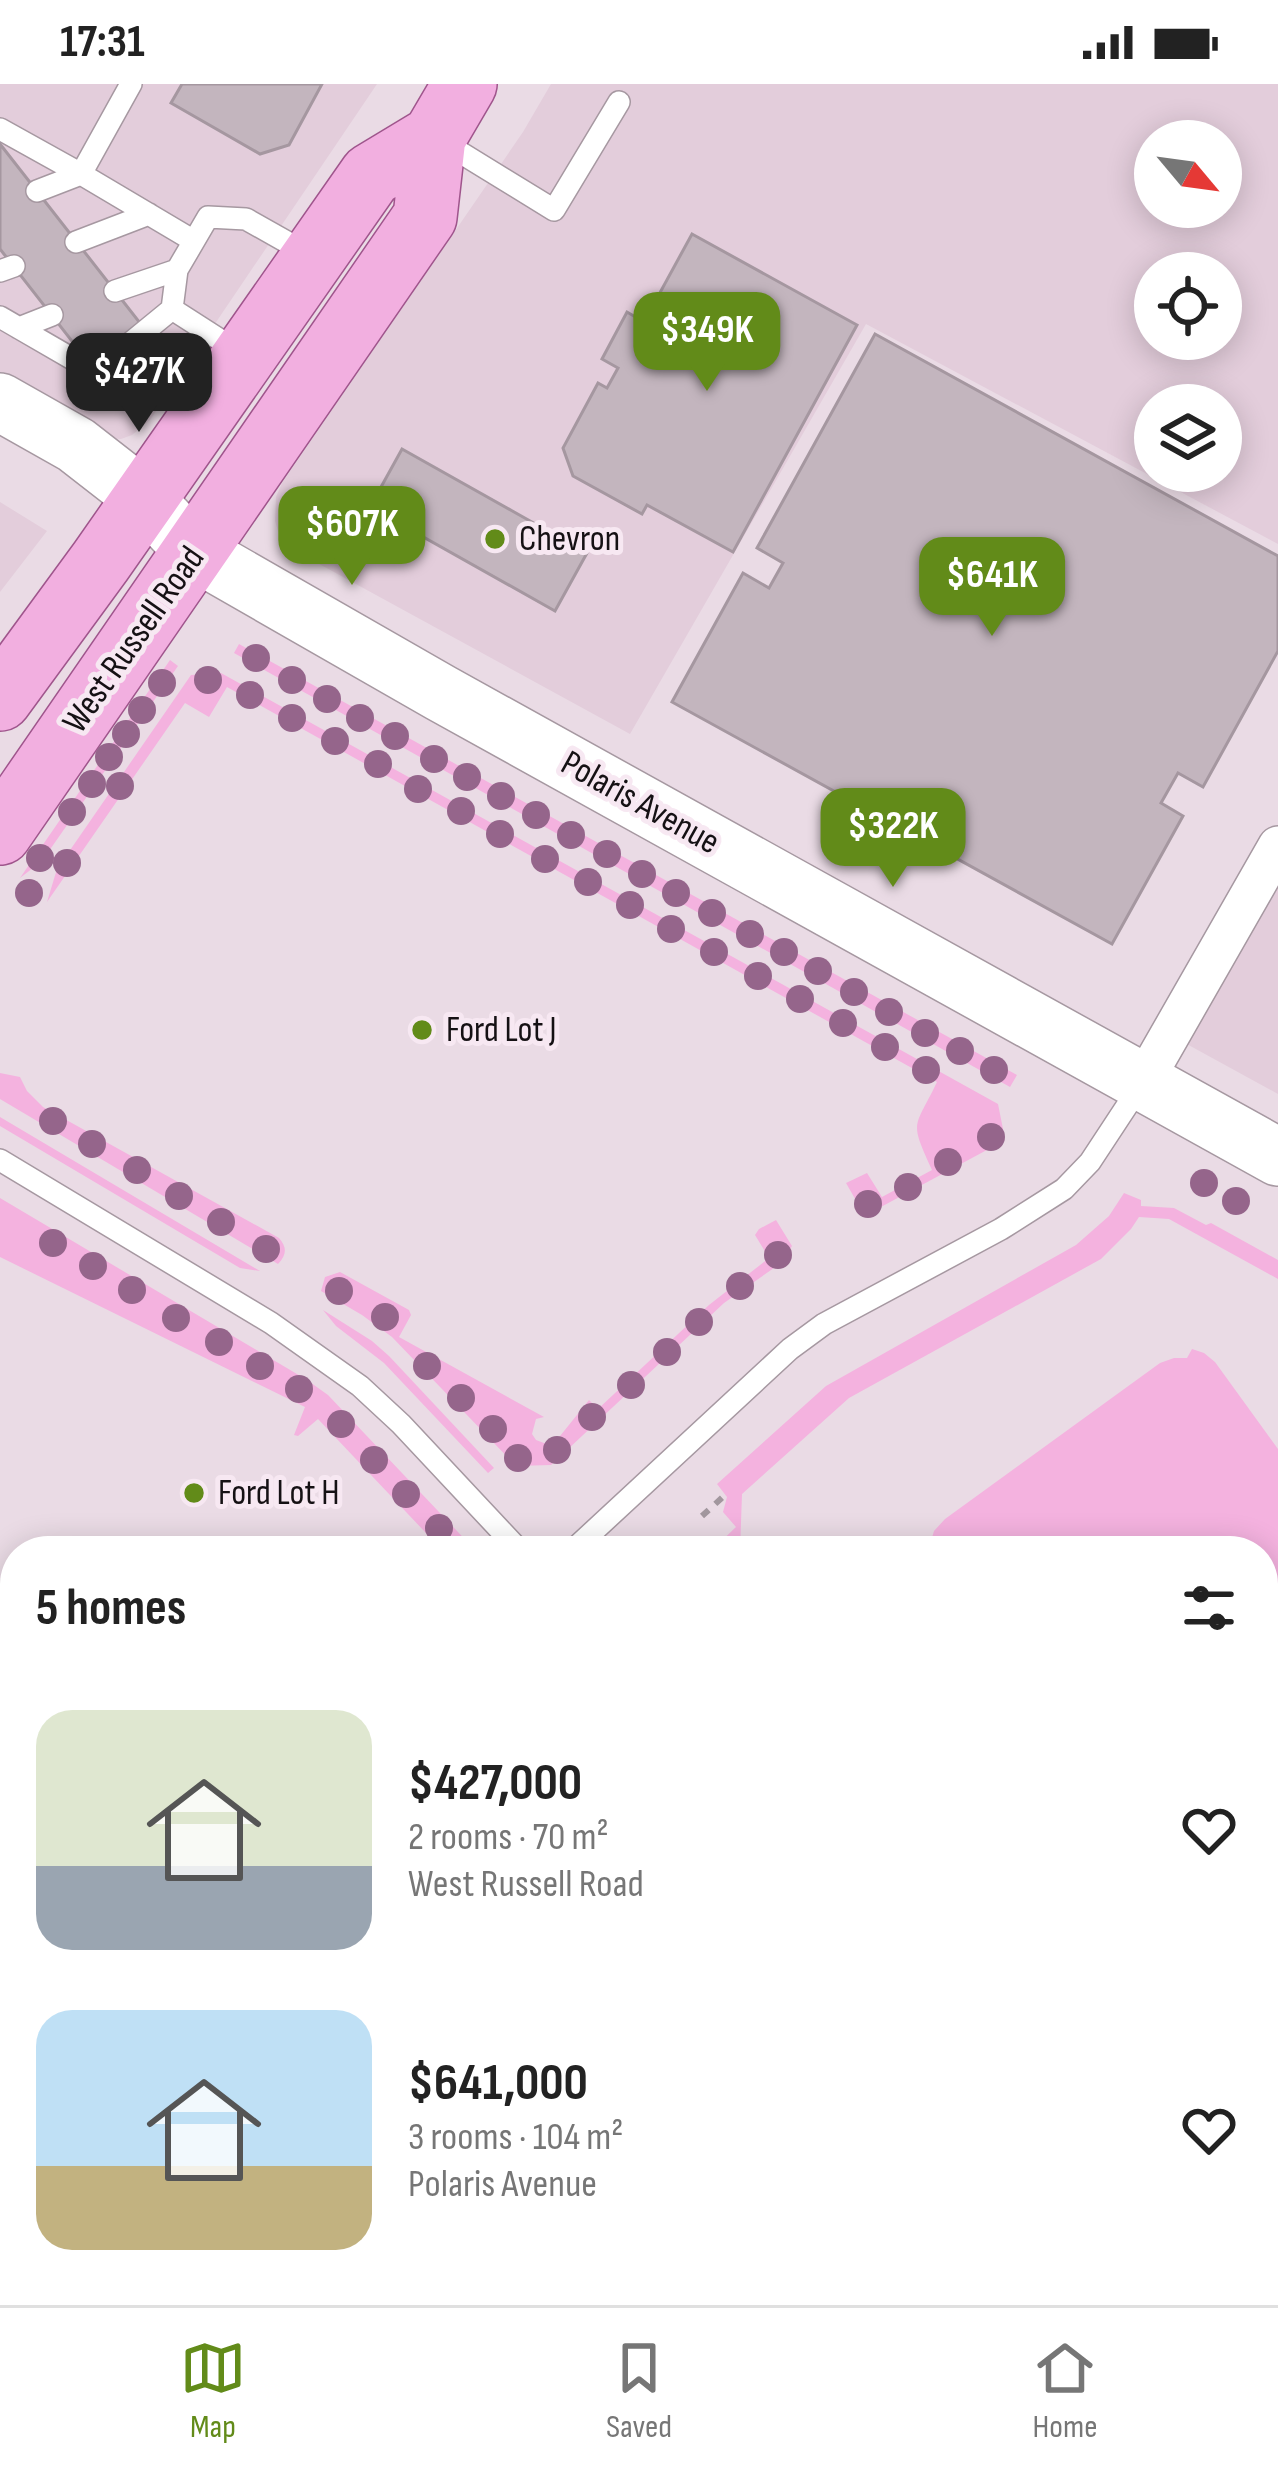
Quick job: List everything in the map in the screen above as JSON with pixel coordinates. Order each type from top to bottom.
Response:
[{"type":"main road","name":"West Russell Road","points":[[0,699],[370,176],[450,110]]},
{"type":"main road","name":"West Russell Road","points":[[0,833],[425,217],[450,110]]},
{"type":"street","name":"Polaris Avenue","points":[[0,402],[76,445],[144,498],[195,552],[440,693],[1278,1156]]},
{"type":"street","points":[[0,443],[58,476],[144,498]]},
{"type":"street","points":[[1143,1082],[1278,846]]},
{"type":"lane","points":[[37,190],[81,174],[131,84]]},
{"type":"lane","points":[[450,110],[554,210],[619,101]]},
{"type":"lane","points":[[0,129],[194,241]]},
{"type":"lane","points":[[76,242],[148,214]]},
{"type":"lane","points":[[9,323],[95,372],[172,309],[177,270],[208,217],[246,219],[313,257]]},
{"type":"lane","points":[[115,291],[177,270]]},
{"type":"lane","points":[[172,309],[245,355]]},
{"type":"lane","points":[[9,323],[52,315]]},
{"type":"lane","points":[[588,1536],[790,1349],[824,1324],[1001,1229],[1064,1189],[1090,1162],[1143,1082]]},
{"type":"lane","points":[[0,1160],[271,1323],[360,1386],[506,1536]]},
{"type":"path","points":[[702,1516],[724,1496]]},
{"type":"shaded area","points":[[0,84],[377,84],[150,420],[121,439],[102,438],[0,381]]},
{"type":"shaded area","points":[[551,84],[1278,84],[1278,544],[1181,492],[1242,492],[1242,384],[1134,384],[1134,467],[866,324],[630,734],[301,554],[288,544],[275,521],[282,483],[523,132]]},
{"type":"shaded area","points":[[0,502],[47,531],[0,592]]},
{"type":"shaded area","points":[[239,644],[1017,1075],[1010,1087],[234,653]]},
{"type":"shaded area","points":[[170,660],[178,666],[42,861],[20,878]]},
{"type":"shaded area","points":[[221,673],[998,1104],[1004,1134],[998,1144],[879,1208],[862,1211],[846,1183],[867,1173],[882,1197],[932,1170],[917,1125],[937,1082],[227,687],[209,717],[185,703],[47,902],[57,869],[191,675]]},
{"type":"shaded area","points":[[1278,839],[1278,1094],[1163,1031]]},
{"type":"shaded area","points":[[0,1073],[20,1077],[43,1107],[279,1238],[285,1251],[281,1261],[278,1264],[0,1099]]},
{"type":"shaded area","points":[[0,1117],[260,1271],[240,1268],[0,1126]]},
{"type":"shaded area","points":[[1124,1193],[1141,1200],[1141,1206],[1174,1208],[1278,1260],[1278,1279],[1169,1219],[1139,1217],[1101,1259],[849,1398],[742,1494],[741,1536],[727,1536],[736,1527],[723,1512],[727,1497],[717,1484],[826,1386],[1076,1245],[1109,1216]]},
{"type":"shaded area","points":[[0,1198],[328,1395],[462,1536],[429,1536],[318,1419],[294,1435],[305,1407],[0,1257]]},
{"type":"shaded area","points":[[776,1220],[792,1246],[781,1263],[724,1303],[551,1465],[516,1466],[392,1337],[321,1291],[325,1277],[340,1272],[409,1310],[411,1315],[399,1337],[544,1417],[536,1419],[532,1434],[552,1446],[589,1400],[598,1409],[709,1305],[769,1258],[755,1235]]},
{"type":"shaded area","points":[[323,1310],[389,1356],[494,1468],[488,1473],[384,1363]]},
{"type":"shaded area","points":[[1192,1349],[1215,1362],[1278,1449],[1278,1536],[932,1536],[945,1519],[1160,1363],[1187,1358]]},
{"type":"building","points":[[182,84],[322,84],[289,145],[260,154],[171,103]]},
{"type":"building","points":[[0,144],[140,323],[89,363],[0,249]]},
{"type":"building","points":[[692,234],[857,325],[733,552],[647,505],[642,514],[573,476],[563,448],[598,383],[607,388],[618,368],[602,359],[627,312],[644,322]]},
{"type":"building","points":[[875,334],[1134,477],[1134,492],[1162,492],[1278,556],[1278,651],[1203,787],[1178,773],[1161,803],[1183,816],[1112,944],[672,702],[743,573],[769,588],[783,563],[757,548]]},
{"type":"building","name":"Chevron","points":[[402,449],[587,553],[555,611],[370,507]]},
{"type":"place","name":"Chevron","points":[[495,539]]},
{"type":"place","name":"Ford Lot J","points":[[422,1030]]},
{"type":"place","name":"Ford Lot H","points":[[194,1493]]}]
